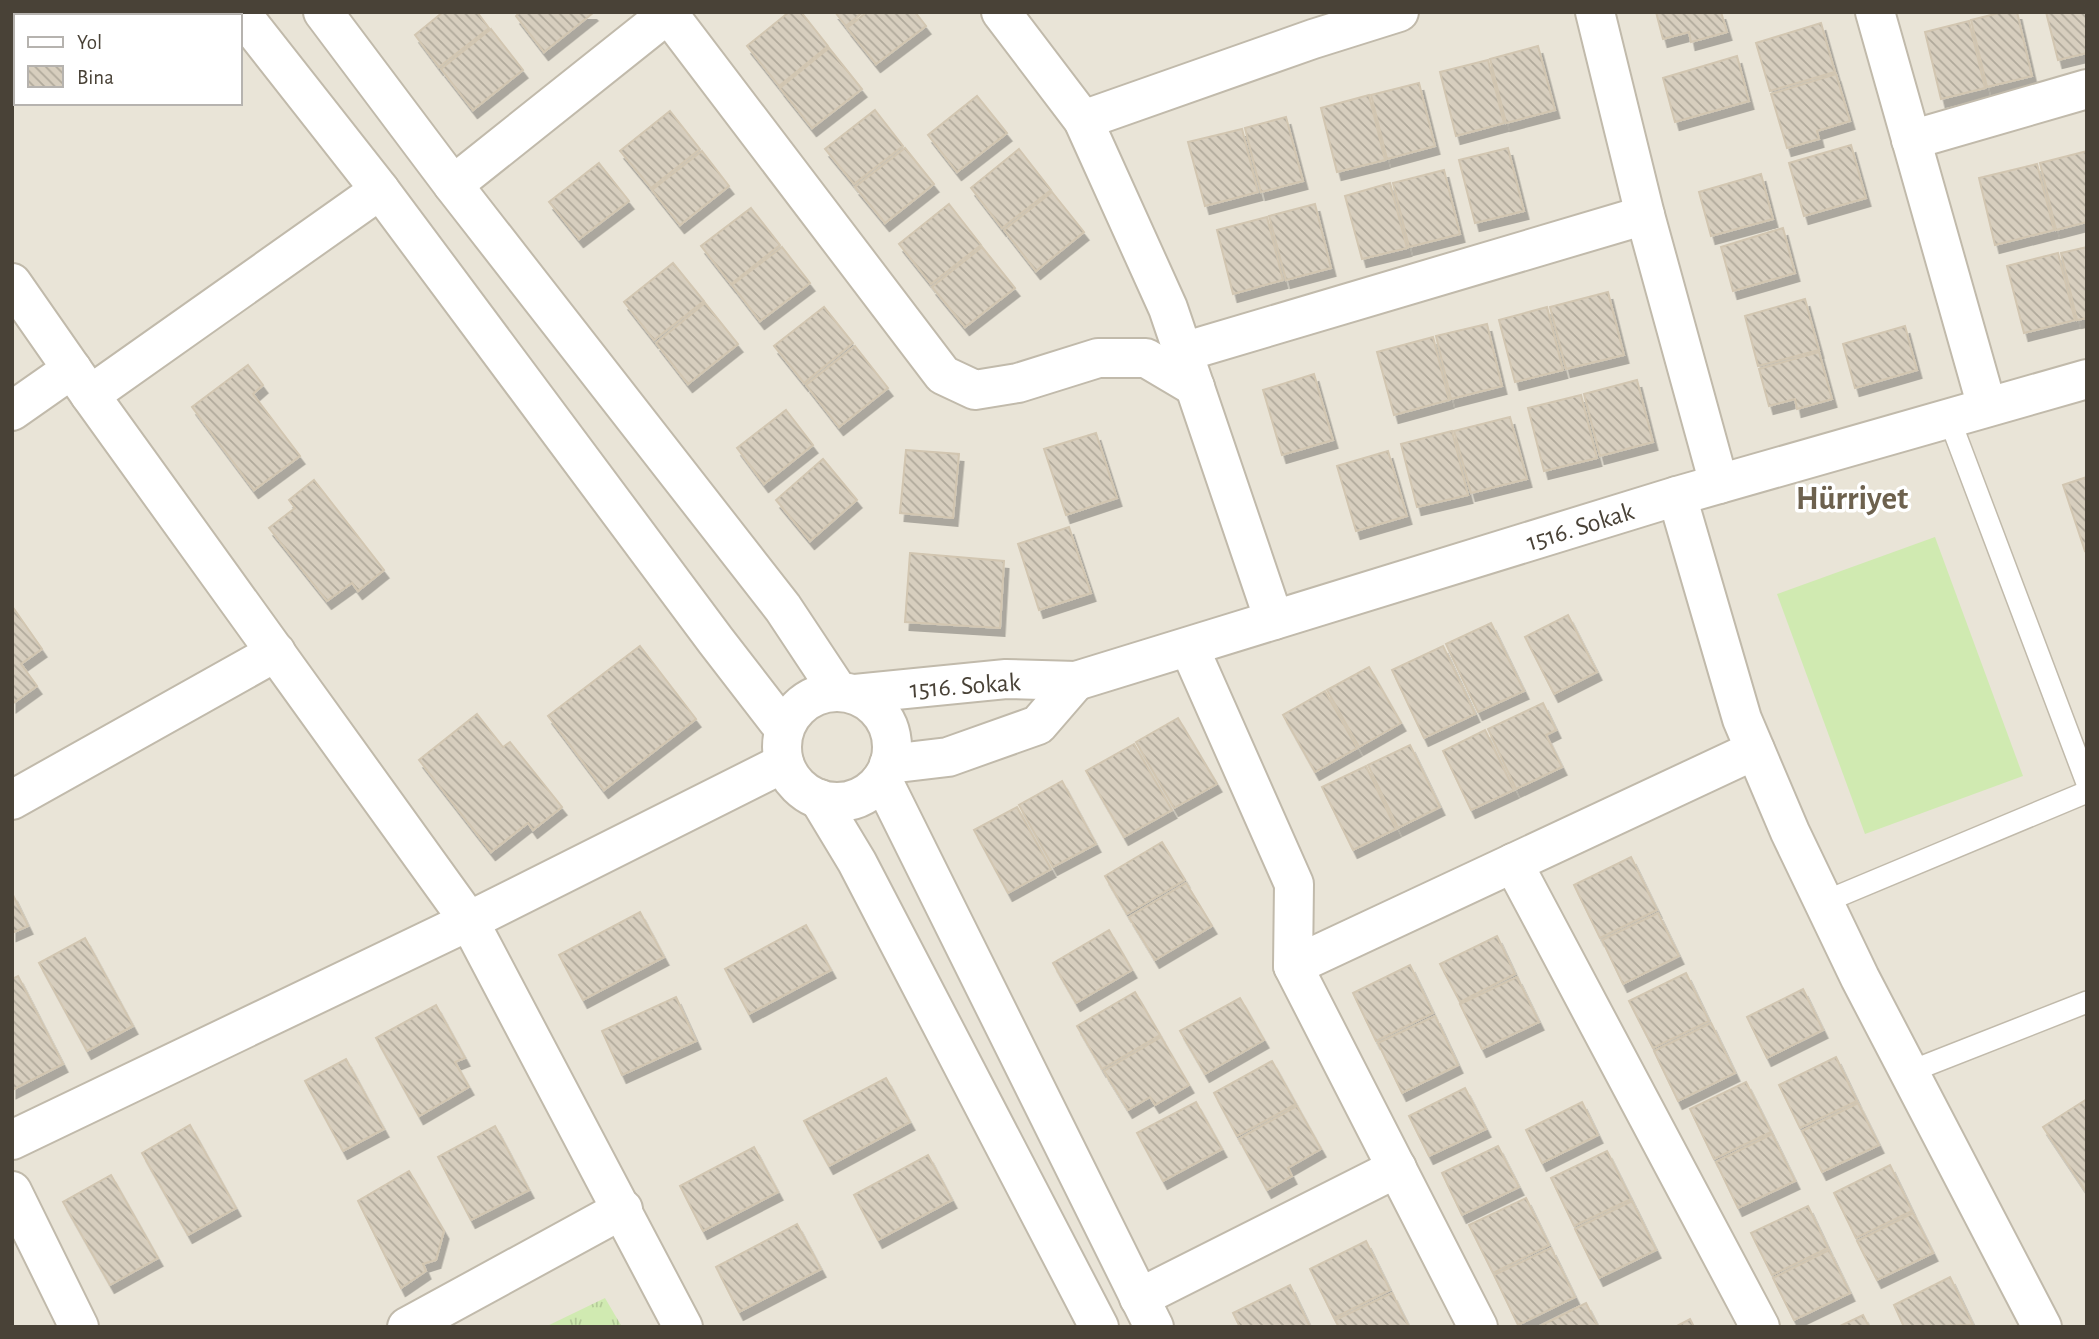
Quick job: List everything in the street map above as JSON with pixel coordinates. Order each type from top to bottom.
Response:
[{"type":"street","points":[[323,12],[453,185],[783,608],[846,693]]},
{"type":"street","points":[[1000,12],[1083,120],[1168,308],[1274,620]]},
{"type":"street","points":[[1083,120],[1311,26],[1399,12]]},
{"type":"street","points":[[1595,12],[1645,215],[1719,485]]},
{"type":"street","points":[[1875,12],[1987,407]]},
{"type":"street","points":[[453,185],[668,13],[943,375],[975,390],[1018,383],[1098,358],[1146,358],[1195,387]]},
{"type":"street","points":[[12,1140],[470,921],[784,746],[793,714],[805,702],[821,694],[846,693],[870,702],[882,715],[890,730],[892,747],[886,772],[869,792],[854,799],[837,802],[819,799],[804,791],[792,778],[784,746],[700,619],[380,190],[242,15]]},
{"type":"street","points":[[1911,140],[2087,89]]},
{"type":"street","points":[[12,411],[81,382],[380,190]]},
{"type":"street","points":[[1183,352],[1645,215]]},
{"type":"street","points":[[12,283],[470,921],[683,1327]]},
{"type":"street","name":"1516. Sokak","points":[[846,693],[1006,679],[1076,681],[1677,496],[2087,379]]},
{"type":"street","points":[[1677,496],[1742,719],[1790,832],[1860,978],[2042,1327]]},
{"type":"street","points":[[1189,647],[1294,884],[1293,967],[1478,1327]]},
{"type":"street","points":[[12,800],[276,652]]},
{"type":"street","name":"1516. Sokak","points":[[886,772],[948,757],[1038,724],[1076,681]]},
{"type":"street","points":[[1293,967],[1755,750]]},
{"type":"street","points":[[886,772],[1147,1312],[1397,1168]]},
{"type":"street","points":[[819,799],[857,862],[1099,1327]]},
{"type":"street","points":[[1513,863],[1760,1327]]},
{"type":"street","points":[[12,1191],[79,1327]]},
{"type":"street","points":[[430,1321],[622,1209]]},
{"type":"lane","points":[[1949,418],[2087,783]]},
{"type":"lane","points":[[1824,902],[2087,792]]},
{"type":"lane","points":[[1909,1072],[2087,1002]]},
{"type":"shaded area","points":[[12,12],[2087,12],[2087,1327],[12,1327]]},
{"type":"green space","points":[[1935,537],[2023,776],[1865,834],[1777,594]]},
{"type":"green space","points":[[605,1298],[622,1327],[545,1327]]},
{"type":"building","points":[[443,12],[477,12],[489,28],[439,67],[415,35]]},
{"type":"building","points":[[520,12],[593,13],[544,52],[516,16]]},
{"type":"building","points":[[789,12],[801,12],[828,46],[779,86],[747,46]]},
{"type":"building","points":[[835,12],[863,12],[846,26]]},
{"type":"building","points":[[867,12],[915,12],[926,26],[876,64],[847,28]]},
{"type":"building","points":[[1656,12],[1721,12],[1727,32],[1691,42],[1689,32],[1663,39]]},
{"type":"building","points":[[2003,12],[2017,12],[2032,76],[1987,87],[1971,20]]},
{"type":"building","points":[[2046,12],[2087,12],[2087,53],[2058,60]]},
{"type":"building","points":[[1969,21],[1985,88],[1941,99],[1925,32]]},
{"type":"building","points":[[1821,23],[1835,72],[1770,91],[1756,43]]},
{"type":"building","points":[[491,29],[523,70],[473,110],[441,69]]},
{"type":"building","points":[[1538,46],[1555,110],[1506,123],[1490,59]]},
{"type":"building","points":[[829,48],[862,89],[812,128],[780,88]]},
{"type":"building","points":[[1737,56],[1749,101],[1675,122],[1663,78]]},
{"type":"building","points":[[1488,60],[1504,123],[1456,136],[1440,72]]},
{"type":"building","points":[[1836,74],[1850,121],[1817,131],[1819,139],[1787,148],[1771,94]]},
{"type":"building","points":[[1419,83],[1435,146],[1387,159],[1371,95]]},
{"type":"building","points":[[1369,95],[1385,160],[1337,172],[1321,108]]},
{"type":"building","points":[[977,96],[1007,133],[957,172],[928,135]]},
{"type":"building","points":[[875,110],[903,146],[854,184],[825,149]]},
{"type":"building","points":[[670,111],[700,149],[651,188],[620,151]]},
{"type":"building","points":[[1286,117],[1303,181],[1261,192],[1245,128]]},
{"type":"building","points":[[1242,129],[1258,192],[1205,206],[1188,142]]},
{"type":"building","points":[[1851,145],[1866,198],[1804,216],[1789,163]]},
{"type":"building","points":[[905,148],[934,184],[885,223],[855,187]]},
{"type":"building","points":[[1508,148],[1524,211],[1475,223],[1459,160]]},
{"type":"building","points":[[1019,149],[1051,190],[1002,228],[971,188]]},
{"type":"building","points":[[702,151],[729,186],[680,225],[652,190]]},
{"type":"building","points":[[2087,151],[2087,222],[2056,230],[2040,163]]},
{"type":"building","points":[[599,163],[629,201],[579,239],[549,202]]},
{"type":"building","points":[[2037,164],[2054,230],[1995,245],[1979,178]]},
{"type":"building","points":[[1444,170],[1460,234],[1409,247],[1393,183]]},
{"type":"building","points":[[1761,174],[1773,219],[1711,236],[1699,192]]},
{"type":"building","points":[[1390,183],[1407,248],[1362,259],[1345,196]]},
{"type":"building","points":[[1052,192],[1084,232],[1036,271],[1004,230]]},
{"type":"building","points":[[949,204],[981,245],[931,284],[899,244]]},
{"type":"building","points":[[1315,204],[1331,268],[1286,280],[1269,216]]},
{"type":"building","points":[[751,208],[780,245],[731,284],[701,246]]},
{"type":"building","points":[[1267,217],[1283,280],[1233,294],[1217,230]]},
{"type":"building","points":[[1783,228],[1795,273],[1733,291],[1721,247]]},
{"type":"building","points":[[782,247],[810,283],[760,321],[732,285]]},
{"type":"building","points":[[982,247],[1015,288],[965,327],[932,287]]},
{"type":"building","points":[[2087,247],[2087,318],[2077,320],[2061,253]]},
{"type":"building","points":[[2058,253],[2075,320],[2024,333],[2007,266]]},
{"type":"building","points":[[673,263],[704,301],[654,340],[624,302]]},
{"type":"building","points":[[1608,292],[1624,355],[1566,369],[1550,307]]},
{"type":"building","points":[[1805,299],[1819,350],[1758,366],[1745,316]]},
{"type":"building","points":[[705,303],[738,344],[688,384],[656,343]]},
{"type":"building","points":[[824,307],[853,343],[804,383],[774,346]]},
{"type":"building","points":[[1547,307],[1563,370],[1515,382],[1499,320]]},
{"type":"building","points":[[1487,324],[1502,386],[1451,399],[1436,336]]},
{"type":"building","points":[[1905,326],[1917,370],[1855,388],[1843,344]]},
{"type":"building","points":[[1433,337],[1449,400],[1394,415],[1377,352]]},
{"type":"building","points":[[855,346],[888,388],[839,427],[806,385]]},
{"type":"building","points":[[1819,352],[1832,399],[1797,409],[1795,399],[1769,406],[1759,369]]},
{"type":"building","points":[[248,365],[263,385],[253,394],[300,456],[254,490],[192,407]]},
{"type":"building","points":[[1314,374],[1333,440],[1282,455],[1263,390]]},
{"type":"building","points":[[1637,380],[1653,442],[1600,456],[1584,394]]},
{"type":"building","points":[[1581,395],[1597,458],[1544,471],[1528,408]]},
{"type":"building","points":[[786,410],[813,445],[764,484],[737,448]]},
{"type":"building","points":[[1510,417],[1527,479],[1471,493],[1454,431]]},
{"type":"building","points":[[1452,431],[1468,495],[1417,507],[1401,444]]},
{"type":"building","points":[[1096,433],[1117,498],[1066,515],[1044,449]]},
{"type":"building","points":[[906,450],[959,454],[953,518],[900,513]]},
{"type":"building","points":[[1388,451],[1407,516],[1356,531],[1337,466]]},
{"type":"building","points":[[823,459],[857,500],[810,541],[776,500]]},
{"type":"building","points":[[2087,477],[2087,550],[2085,551],[2063,485]]},
{"type":"building","points":[[314,480],[384,570],[358,591],[352,583],[327,601],[269,528],[295,508],[289,500]]},
{"type":"building","points":[[1069,527],[1091,593],[1039,610],[1018,544]]},
{"type":"building","points":[[910,553],[1004,561],[1000,628],[905,622]]},
{"type":"building","points":[[12,606],[42,649],[21,664],[37,686],[12,704]]},
{"type":"building","points":[[1568,615],[1597,672],[1554,694],[1525,637]]},
{"type":"building","points":[[1491,623],[1524,691],[1478,712],[1446,644]]},
{"type":"building","points":[[640,646],[696,719],[604,790],[548,716]]},
{"type":"building","points":[[1443,646],[1475,714],[1424,738],[1392,670]]},
{"type":"building","points":[[1369,667],[1401,723],[1359,747],[1327,690]]},
{"type":"building","points":[[1325,691],[1357,748],[1315,772],[1283,715]]},
{"type":"building","points":[[1543,703],[1556,730],[1546,735],[1562,767],[1516,789],[1488,729]]},
{"type":"building","points":[[477,714],[503,747],[510,742],[562,807],[533,830],[528,823],[491,852],[419,760]]},
{"type":"building","points":[[1178,718],[1217,784],[1174,808],[1136,742]]},
{"type":"building","points":[[1485,730],[1514,790],[1471,810],[1443,751]]},
{"type":"building","points":[[1134,744],[1172,810],[1124,837],[1086,771]]},
{"type":"building","points":[[1410,745],[1440,807],[1398,828],[1368,765]]},
{"type":"building","points":[[1366,766],[1396,829],[1353,850],[1322,787]]},
{"type":"building","points":[[1062,781],[1096,844],[1053,867],[1019,805]]},
{"type":"building","points":[[1017,807],[1051,869],[1008,893],[974,830]]},
{"type":"building","points":[[1162,842],[1185,880],[1127,914],[1105,876]]},
{"type":"building","points":[[1631,857],[1657,910],[1600,938],[1574,885]]},
{"type":"building","points":[[1186,883],[1212,926],[1155,960],[1129,917]]},
{"type":"building","points":[[12,893],[28,926],[12,933]]},
{"type":"building","points":[[640,912],[664,957],[583,1000],[559,955]]},
{"type":"building","points":[[1658,913],[1679,956],[1623,984],[1602,940]]},
{"type":"building","points":[[806,925],[831,970],[749,1014],[725,969]]},
{"type":"building","points":[[1109,930],[1132,970],[1076,1003],[1053,963]]},
{"type":"building","points":[[1497,936],[1515,974],[1460,1002],[1440,964]]},
{"type":"building","points":[[85,938],[133,1026],[87,1051],[39,963]]},
{"type":"building","points":[[1410,965],[1433,1013],[1376,1041],[1353,993]]},
{"type":"building","points":[[1686,973],[1709,1021],[1653,1048],[1629,1001]]},
{"type":"building","points":[[18,976],[63,1064],[12,1090],[12,979]]},
{"type":"building","points":[[1517,977],[1539,1022],[1482,1049],[1460,1004]]},
{"type":"building","points":[[1803,989],[1823,1030],[1767,1058],[1747,1017]]},
{"type":"building","points":[[1135,992],[1160,1035],[1102,1069],[1077,1026]]},
{"type":"building","points":[[676,997],[696,1041],[622,1075],[602,1031]]},
{"type":"building","points":[[1240,998],[1264,1040],[1205,1074],[1180,1031]]},
{"type":"building","points":[[436,1005],[465,1058],[455,1062],[469,1087],[419,1116],[376,1038]]},
{"type":"building","points":[[1435,1016],[1458,1065],[1402,1093],[1378,1043]]},
{"type":"building","points":[[1711,1023],[1735,1073],[1678,1101],[1654,1051]]},
{"type":"building","points":[[1161,1037],[1189,1085],[1155,1105],[1150,1097],[1128,1110],[1104,1071]]},
{"type":"building","points":[[1836,1057],[1857,1101],[1800,1128],[1779,1085]]},
{"type":"building","points":[[346,1059],[384,1129],[343,1151],[305,1081]]},
{"type":"building","points":[[1272,1061],[1296,1104],[1237,1136],[1214,1093]]},
{"type":"building","points":[[886,1078],[910,1122],[829,1166],[804,1121]]},
{"type":"building","points":[[1746,1082],[1771,1132],[1714,1159],[1690,1109]]},
{"type":"building","points":[[1465,1088],[1486,1129],[1429,1156],[1409,1116]]},
{"type":"building","points":[[2087,1099],[2087,1193],[2043,1127]]},
{"type":"building","points":[[1196,1102],[1222,1149],[1163,1181],[1137,1133]]},
{"type":"building","points":[[1582,1102],[1598,1135],[1542,1163],[1526,1130]]},
{"type":"building","points":[[1858,1103],[1879,1145],[1822,1172],[1802,1131]]},
{"type":"building","points":[[1297,1106],[1321,1149],[1288,1168],[1292,1176],[1267,1190],[1239,1139]]},
{"type":"building","points":[[190,1125],[236,1208],[188,1235],[142,1153]]},
{"type":"building","points":[[495,1126],[529,1190],[471,1220],[438,1157]]},
{"type":"building","points":[[1772,1134],[1795,1181],[1738,1208],[1716,1162]]},
{"type":"building","points":[[1498,1146],[1519,1187],[1462,1215],[1442,1173]]},
{"type":"building","points":[[754,1147],[778,1192],[703,1231],[680,1186]]},
{"type":"building","points":[[1607,1151],[1631,1199],[1574,1226],[1551,1178]]},
{"type":"building","points":[[928,1155],[952,1200],[878,1240],[854,1195]]},
{"type":"building","points":[[1890,1165],[1912,1211],[1856,1238],[1834,1193]]},
{"type":"building","points":[[409,1171],[444,1231],[436,1260],[423,1264],[426,1271],[401,1288],[358,1201]]},
{"type":"building","points":[[111,1175],[158,1258],[110,1285],[63,1202]]},
{"type":"building","points":[[1526,1198],[1549,1245],[1493,1273],[1469,1225]]},
{"type":"building","points":[[1632,1201],[1656,1250],[1599,1278],[1575,1229]]},
{"type":"building","points":[[1808,1206],[1828,1248],[1772,1275],[1751,1233]]},
{"type":"building","points":[[1913,1213],[1933,1253],[1877,1280],[1857,1241]]},
{"type":"building","points":[[797,1224],[821,1269],[739,1312],[716,1267]]},
{"type":"building","points":[[1366,1241],[1390,1290],[1334,1318],[1310,1269]]},
{"type":"building","points":[[1551,1248],[1575,1297],[1518,1325],[1494,1275]]},
{"type":"building","points":[[1829,1250],[1850,1293],[1794,1320],[1773,1278]]},
{"type":"building","points":[[1950,1277],[1973,1325],[1904,1327],[1894,1305]]},
{"type":"building","points":[[1290,1285],[1310,1327],[1240,1327],[1233,1313]]},
{"type":"building","points":[[1392,1293],[1409,1327],[1339,1327],[1335,1320]]},
{"type":"building","points":[[1586,1303],[1598,1327],[1538,1327]]},
{"type":"building","points":[[1863,1315],[1869,1327],[1838,1327]]},
{"type":"building","points":[[1690,1319],[1694,1327],[1675,1327]]},
{"type":"district","name":"Hürriyet","points":[[1852,497]]}]
